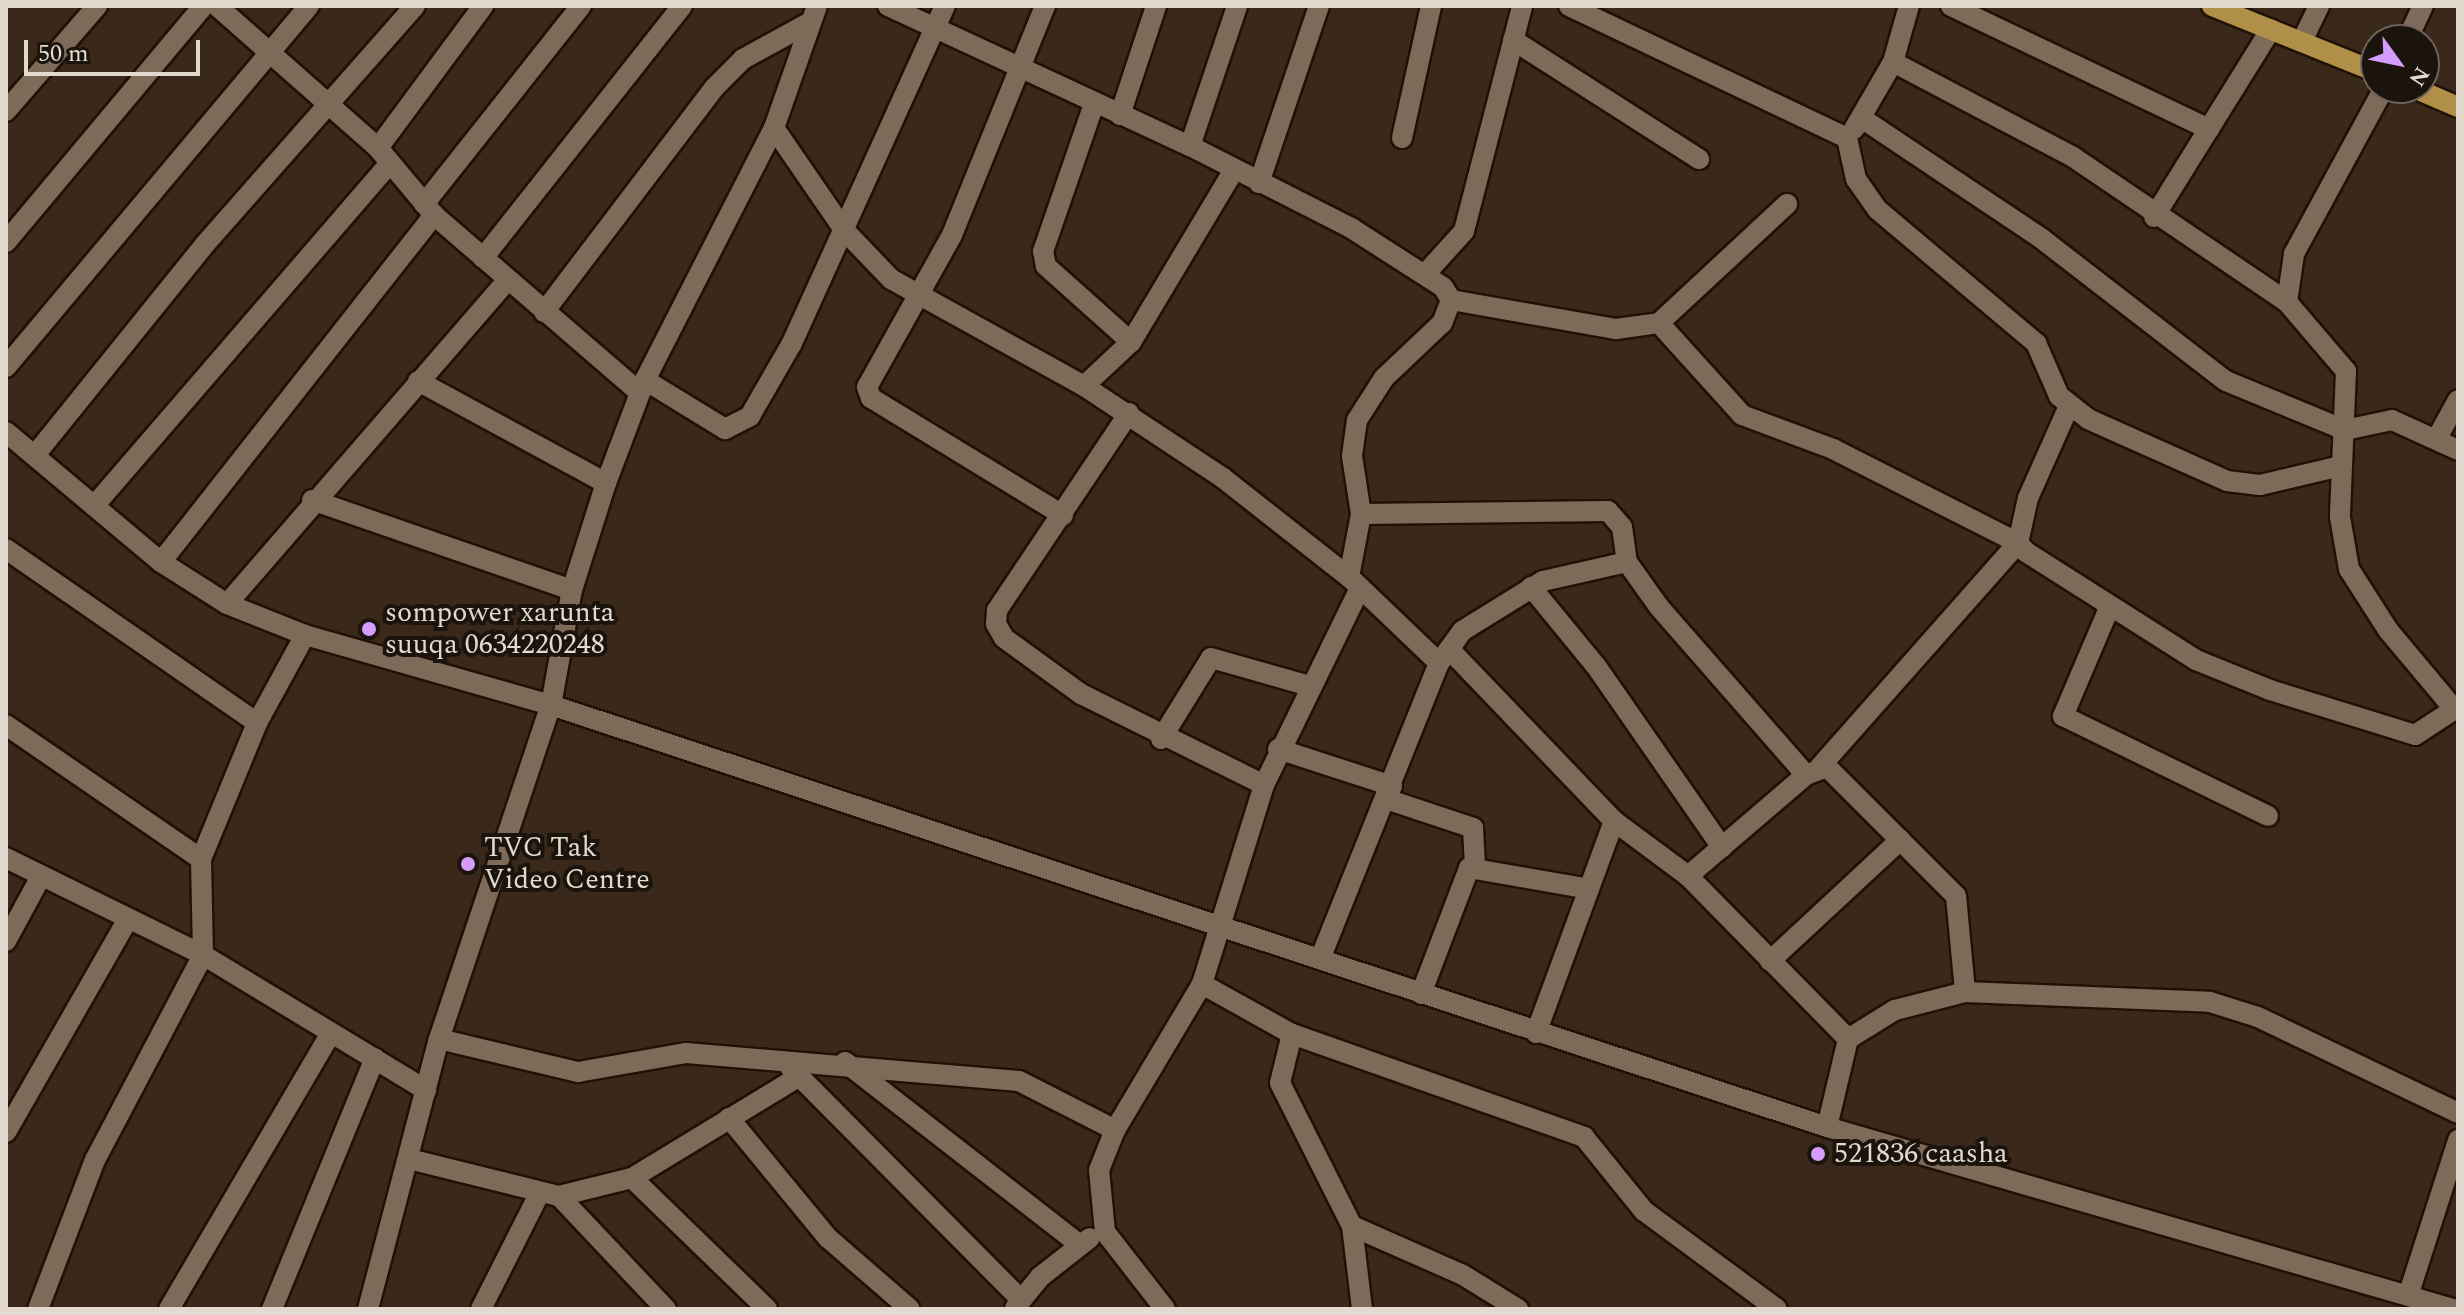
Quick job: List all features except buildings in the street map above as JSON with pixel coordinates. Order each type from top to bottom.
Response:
[{"type":"main road","points":[[2216,7],[2360,65]]},
{"type":"street","points":[[6,111],[97,6]]},
{"type":"street","points":[[6,242],[203,6]]},
{"type":"street","points":[[217,6],[333,107],[384,156],[429,209],[544,312],[642,386],[725,429],[742,426],[844,230],[945,6]]},
{"type":"street","points":[[6,367],[309,6]]},
{"type":"street","points":[[35,455],[206,243],[333,107],[415,6]]},
{"type":"street","points":[[94,506],[384,156],[483,6]]},
{"type":"street","points":[[161,562],[581,6]]},
{"type":"street","points":[[483,258],[682,6]]},
{"type":"street","points":[[888,6],[1190,146],[1427,272],[1451,300],[1616,329],[1659,323],[1787,204]]},
{"type":"street","points":[[1045,6],[921,300],[867,380],[871,398],[1063,515]]},
{"type":"street","points":[[1120,115],[1156,6]]},
{"type":"street","points":[[1190,146],[1237,6]]},
{"type":"street","points":[[1259,183],[1319,6]]},
{"type":"street","points":[[1402,138],[1431,6]]},
{"type":"street","points":[[1427,272],[1464,231],[1522,6]]},
{"type":"street","points":[[1569,6],[1847,138]]},
{"type":"street","points":[[1847,138],[1863,119],[1893,62],[1909,6]]},
{"type":"street","points":[[1951,6],[2209,129]]},
{"type":"street","points":[[2302,41],[2319,6]]},
{"type":"street","points":[[368,1309],[439,1039],[551,705],[572,590],[606,483],[642,386],[774,128],[814,11]]},
{"type":"street","points":[[544,312],[714,88],[743,59],[814,11]]},
{"type":"street","points":[[2154,217],[2271,29]]},
{"type":"street","points":[[1513,40],[1699,159]]},
{"type":"street","points":[[1659,323],[1742,415],[1833,449],[2018,543],[2196,660],[2397,731],[2423,734],[2457,708],[2435,693],[2349,569],[2341,466],[2346,371],[2287,302],[2154,217],[2073,157],[1893,62]]},
{"type":"street","points":[[1094,104],[1043,251],[1046,266],[1131,342]]},
{"type":"street","points":[[2287,302],[2300,240],[2375,104]]},
{"type":"street","points":[[1863,119],[2042,239],[2203,366],[2345,430],[2392,420],[2458,450]]},
{"type":"street","points":[[774,128],[844,230],[921,300],[1129,413],[1355,583],[1444,656],[1614,821],[1688,876],[1848,1039]]},
{"type":"street","points":[[1847,138],[1856,179],[1878,210],[2036,343],[2069,406],[2227,481],[2260,485],[2341,466]]},
{"type":"street","points":[[1084,386],[1131,342],[1234,170]]},
{"type":"street","points":[[227,604],[312,500],[507,281]]},
{"type":"street","points":[[1165,1309],[1105,1232],[1099,1170],[1115,1130],[1202,984],[1264,785],[1355,583],[1361,514],[1352,456],[1357,420],[1384,378],[1442,323],[1451,300]]},
{"type":"street","points":[[418,381],[606,483]]},
{"type":"street","points":[[2437,438],[2458,400]]},
{"type":"street","points":[[1688,876],[1813,771],[2018,543],[2028,498],[2069,406]]},
{"type":"street","points":[[1129,413],[997,610],[996,624],[1004,638],[1081,694],[1161,739],[1264,785]]},
{"type":"street","points":[[6,432],[161,562],[227,604],[305,635],[551,705],[1827,1127],[2402,1298],[2453,1309]]},
{"type":"street","points":[[312,500],[572,590]]},
{"type":"street","points":[[1361,514],[1608,511],[1622,527],[1627,562],[1813,771]]},
{"type":"street","points":[[6,549],[257,723]]},
{"type":"street","points":[[1320,959],[1444,656],[1496,604],[1531,587],[1627,562]]},
{"type":"street","points":[[1531,587],[1596,666],[1722,847]]},
{"type":"street","points":[[2110,606],[2063,716],[2268,816]]},
{"type":"street","points":[[38,1309],[95,1160],[203,955],[201,859],[257,723],[305,635]]},
{"type":"street","points":[[1161,739],[1211,658],[1310,686]]},
{"type":"street","points":[[6,725],[201,859]]},
{"type":"street","points":[[1278,749],[1468,825],[1475,866]]},
{"type":"street","points":[[1813,771],[1834,770],[1956,896],[1965,992]]},
{"type":"street","points":[[1536,1033],[1614,821]]},
{"type":"street","points":[[1770,961],[1900,840]]},
{"type":"street","points":[[6,858],[127,921],[203,955],[426,1090]]},
{"type":"street","points":[[1475,866],[1589,889]]},
{"type":"street","points":[[1421,994],[1464,875],[1475,866]]},
{"type":"street","points":[[6,941],[40,878]]},
{"type":"street","points":[[6,1132],[127,921]]},
{"type":"street","points":[[1202,984],[1292,1034],[1584,1137],[1644,1211],[1777,1309]]},
{"type":"street","points":[[1827,1127],[1848,1039],[1895,1010],[1965,992],[2232,1006],[2458,1113]]},
{"type":"street","points":[[169,1309],[331,1033]]},
{"type":"street","points":[[1292,1034],[1280,1083],[1352,1226],[1362,1309]]},
{"type":"street","points":[[439,1039],[578,1072],[686,1053],[845,1062],[1019,1081],[1115,1130]]},
{"type":"street","points":[[782,1057],[1018,1305],[1079,1244],[1105,1232]]},
{"type":"street","points":[[272,1309],[375,1058]]},
{"type":"street","points":[[845,1062],[1079,1244]]},
{"type":"street","points":[[409,1159],[548,1196],[632,1178],[798,1077]]},
{"type":"street","points":[[729,1118],[820,1229],[910,1309]]},
{"type":"street","points":[[2402,1298],[2458,1140]]},
{"type":"street","points":[[632,1178],[767,1309]]},
{"type":"street","points":[[481,1309],[548,1196]]},
{"type":"street","points":[[548,1196],[666,1309]]},
{"type":"street","points":[[1352,1226],[1451,1269],[1518,1309]]},
{"type":"place","name":"sompower xarunta suuqa 0634220248","points":[[369,629]]},
{"type":"place","name":"TVC Tak Video Centre","points":[[468,864]]},
{"type":"place","name":"521836 caasha","points":[[1818,1154]]}]
